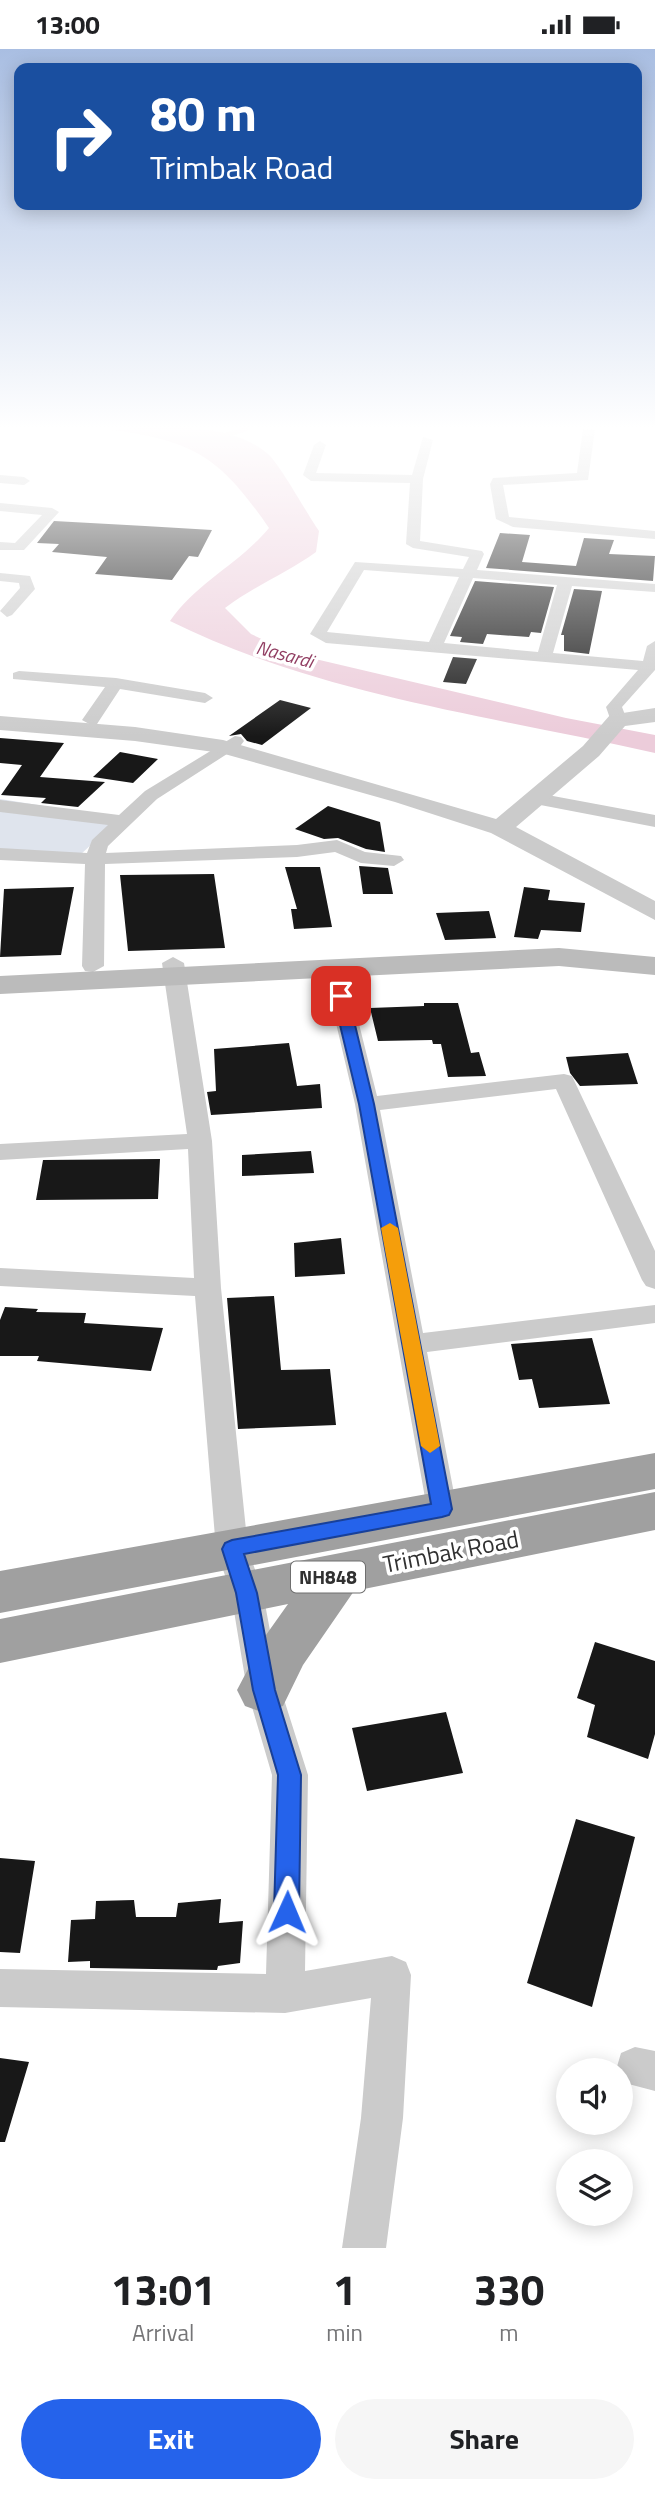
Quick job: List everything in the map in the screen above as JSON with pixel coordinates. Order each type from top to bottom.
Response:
[{"type":"highway","name":"Trimbak Road","points":[[0,1641],[442,1509],[655,1471]]},
{"type":"highway","name":"Trimbak Road","points":[[0,1592],[239,1571],[338,1575],[655,1511]]},
{"type":"highway","points":[[264,1690],[284,1650],[338,1575]]},
{"type":"main road","points":[[0,985],[174,969],[604,943],[655,950]]},
{"type":"main road","points":[[0,970],[93,966],[174,969],[334,968],[559,957],[655,966]]},
{"type":"street","points":[[0,546],[19,547],[34,532]]},
{"type":"street","points":[[414,532],[413,544],[476,552],[435,647]]},
{"type":"street","points":[[615,532],[655,535]]},
{"type":"street","points":[[650,666],[326,638],[318,633],[357,566],[468,572],[655,588]]},
{"type":"street","points":[[0,577],[26,579],[28,582],[28,589],[7,611]]},
{"type":"street","points":[[544,657],[566,580]]},
{"type":"street","points":[[618,720],[614,707],[650,666],[655,646]]},
{"type":"street","points":[[19,677],[116,683],[205,698]]},
{"type":"street","points":[[91,720],[116,683]]},
{"type":"street","points":[[506,823],[591,751],[618,720],[655,715]]},
{"type":"street","points":[[0,716],[91,720],[229,744],[410,785],[506,823],[655,894]]},
{"type":"street","points":[[0,723],[229,744]]},
{"type":"street","points":[[93,966],[95,859],[99,844],[151,795],[229,744]]},
{"type":"street","points":[[537,799],[655,821]]},
{"type":"street","points":[[0,806],[124,821]]},
{"type":"street","points":[[506,823],[655,912]]},
{"type":"street","points":[[0,853],[95,859],[297,851],[337,846],[361,857],[394,860]]},
{"type":"street","points":[[334,968],[367,1104],[442,1509]]},
{"type":"street","points":[[174,969],[200,1141],[208,1288],[239,1571],[264,1690],[290,1775],[285,1994]]},
{"type":"street","points":[[367,1104],[564,1081],[655,1280]]},
{"type":"street","points":[[0,1152],[200,1141]]},
{"type":"street","points":[[0,1277],[208,1288]]},
{"type":"street","points":[[411,1344],[655,1314]]},
{"type":"street","points":[[0,1988],[285,1994],[392,1976],[382,2118],[364,2248]]},
{"type":"shaded area","points":[[0,799],[95,814],[111,826],[79,856],[0,851]]},
{"type":"water","name":"Nasardi","points":[[266,532],[319,532],[316,552],[225,608],[251,634],[294,654],[566,718],[655,735],[655,753],[470,715],[347,686],[228,647],[170,621],[193,595]]},
{"type":"building","points":[[46,532],[211,532],[198,557],[189,556],[172,580],[95,574],[107,557],[52,552],[59,544],[37,543]]},
{"type":"building","points":[[500,533],[530,535],[522,562],[576,566],[584,538],[614,540],[609,554],[655,556],[653,581],[486,568]]},
{"type":"building","points":[[475,581],[554,587],[541,633],[531,632],[529,637],[487,634],[483,644],[460,642],[462,637],[450,636]]},
{"type":"building","points":[[574,589],[602,591],[589,654],[564,651],[564,635],[561,635]]},
{"type":"building","points":[[453,657],[477,659],[466,684],[443,682]]},
{"type":"building","points":[[280,700],[311,708],[262,745],[247,741],[241,734],[229,736]]},
{"type":"building","points":[[0,738],[64,743],[40,777],[105,782],[78,807],[41,803],[46,798],[1,795],[22,765],[0,763]]},
{"type":"building","points":[[120,752],[158,759],[133,783],[93,777]]},
{"type":"building","points":[[328,806],[380,822],[385,852],[366,849],[338,838],[324,839],[295,829]]},
{"type":"building","points":[[359,866],[388,868],[393,894],[363,894]]},
{"type":"building","points":[[285,867],[320,867],[332,927],[294,929],[291,909],[297,909]]},
{"type":"building","points":[[214,874],[225,948],[128,951],[120,875]]},
{"type":"building","points":[[74,887],[61,955],[0,957],[4,889]]},
{"type":"building","points":[[524,887],[550,890],[548,900],[585,903],[581,932],[541,930],[538,939],[514,937]]},
{"type":"building","points":[[489,911],[496,938],[445,940],[436,913]]},
{"type":"building","points":[[424,1003],[458,1003],[471,1053],[479,1052],[486,1076],[448,1077],[441,1044],[433,1044],[432,1040],[378,1041],[370,1008],[424,1006]]},
{"type":"building","points":[[289,1043],[297,1086],[320,1084],[322,1108],[211,1115],[207,1092],[216,1091],[214,1049]]},
{"type":"building","points":[[628,1053],[638,1084],[580,1086],[570,1073],[566,1057]]},
{"type":"building","points":[[311,1151],[314,1173],[242,1176],[242,1155]]},
{"type":"building","points":[[160,1159],[158,1199],[36,1200],[43,1160]]},
{"type":"building","points":[[341,1238],[345,1274],[295,1277],[294,1243]]},
{"type":"building","points":[[274,1296],[281,1370],[330,1369],[336,1425],[238,1429],[227,1298]]},
{"type":"building","points":[[5,1307],[38,1309],[36,1312],[86,1313],[84,1323],[163,1328],[151,1371],[37,1361],[39,1356],[0,1356],[0,1320]]},
{"type":"building","points":[[592,1338],[610,1404],[539,1408],[532,1379],[519,1380],[511,1344]]},
{"type":"building","points":[[595,1642],[655,1661],[655,1734],[648,1759],[587,1737],[595,1705],[577,1698]]},
{"type":"building","points":[[446,1712],[463,1773],[367,1791],[352,1728]]},
{"type":"building","points":[[576,1819],[635,1837],[592,2007],[527,1983]]},
{"type":"building","points":[[0,1858],[35,1861],[20,1953],[0,1952]]},
{"type":"building","points":[[221,1899],[219,1923],[243,1921],[240,1963],[218,1966],[217,1970],[90,1968],[90,1961],[68,1962],[71,1920],[95,1919],[96,1901],[134,1900],[136,1917],[176,1917],[178,1903]]},
{"type":"building","points":[[0,2058],[29,2062],[5,2142],[0,2142]]},
{"type":"slow traffic","points":[[390,1228],[430,1446]]},
{"type":"route","points":[[287,1912],[290,1775],[264,1690],[247,1593],[232,1549],[442,1509],[367,1104],[341,996]]}]
